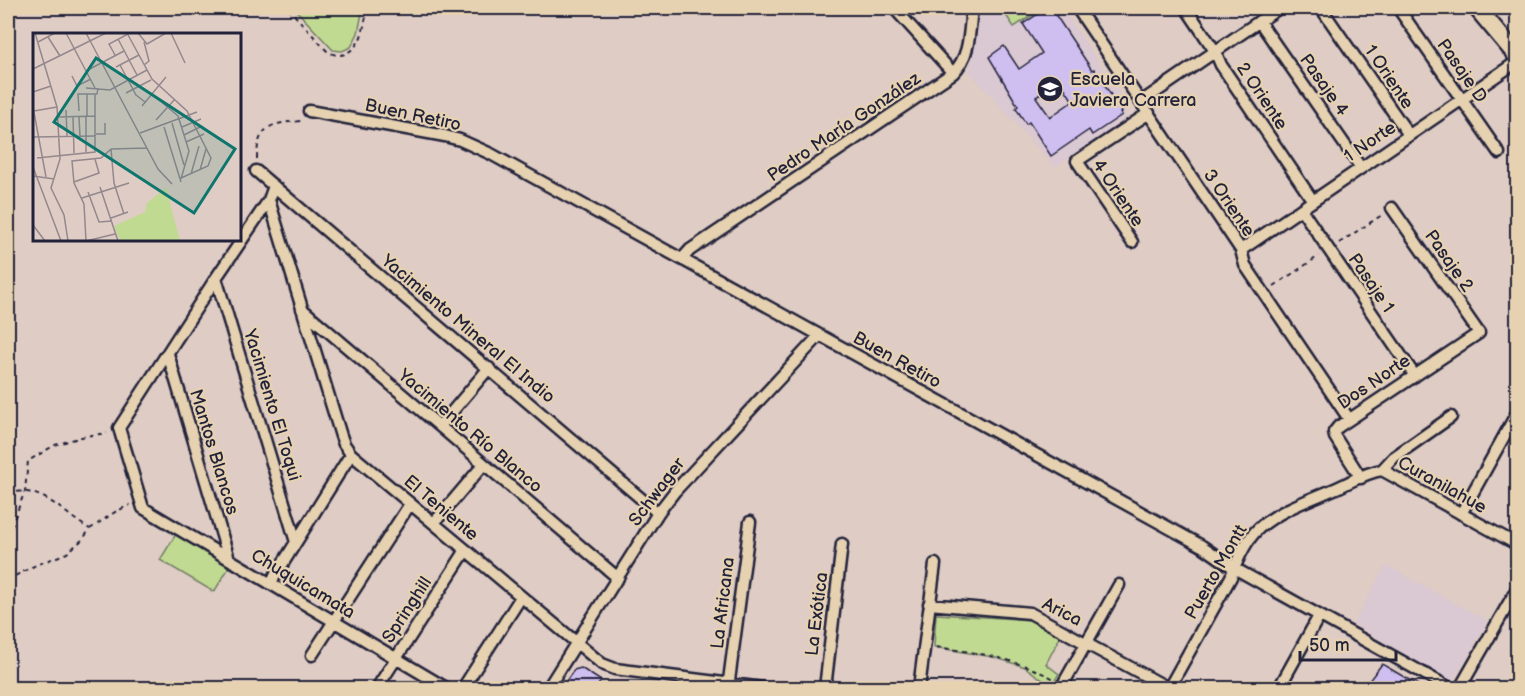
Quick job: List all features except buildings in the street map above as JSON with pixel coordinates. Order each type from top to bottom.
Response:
[{"type":"main road","points":[[1477,8],[1518,57]]},
{"type":"street","name":"Pedro María González","points":[[682,259],[690,250],[953,73],[894,8]]},
{"type":"street","points":[[953,73],[962,64],[966,52],[972,8]]},
{"type":"street","name":"3 Oriente","points":[[1077,8],[1242,250],[1245,265],[1349,419]]},
{"type":"street","name":"2 Oriente","points":[[1186,8],[1313,201]]},
{"type":"street","points":[[1141,102],[1279,8]]},
{"type":"street","name":"1 Oriente","points":[[1321,8],[1409,135]]},
{"type":"street","name":"Pasaje D","points":[[1398,8],[1499,153]]},
{"type":"street","name":"Pasaje 4","points":[[1259,21],[1361,168]]},
{"type":"street","name":"1 Norte","points":[[1242,250],[1518,61]]},
{"type":"street","name":"Buen Retiro","points":[[309,111],[428,132],[460,140],[511,165],[1202,546],[1234,568],[1450,688]]},
{"type":"street","name":"4 Oriente","points":[[1132,243],[1077,161],[1149,113]]},
{"type":"street","name":"Yacimiento Mineral El Indio","points":[[256,171],[658,513]]},
{"type":"street","points":[[242,240],[269,200],[274,186]]},
{"type":"street","name":"El Teniente","points":[[269,200],[341,436],[351,454],[602,664],[608,667],[728,686],[763,688]]},
{"type":"street","name":"Pasaje 2","points":[[1392,208],[1479,333]]},
{"type":"street","name":"Pasaje 1","points":[[1301,209],[1415,375]]},
{"type":"street","points":[[143,508],[119,428],[240,242]]},
{"type":"street","name":"Yacimiento El Toqui","points":[[216,278],[296,542]]},
{"type":"street","name":"Yacimiento Río Blanco","points":[[302,308],[618,578]]},
{"type":"street","name":"Dos Norte","points":[[1361,478],[1335,437],[1334,432],[1338,427],[1479,333]]},
{"type":"street","name":"Schwager","points":[[548,688],[658,513],[675,491],[819,336]]},
{"type":"street","name":"Mantos Blancos","points":[[168,354],[229,559]]},
{"type":"street","points":[[440,426],[489,368]]},
{"type":"street","points":[[1461,514],[1518,411]]},
{"type":"street","points":[[1382,470],[1394,457],[1451,417]]},
{"type":"street","points":[[270,584],[351,454]]},
{"type":"street","points":[[434,524],[484,464]]},
{"type":"street","name":"Puerto Montt","points":[[1168,688],[1258,529],[1281,513],[1382,470]]},
{"type":"street","name":"Curanilahue","points":[[1382,470],[1517,544]]},
{"type":"street","points":[[312,655],[410,504]]},
{"type":"street","name":"Chuquicamata","points":[[143,508],[446,688]]},
{"type":"street","name":"La Africana","points":[[728,686],[750,522]]},
{"type":"street","name":"La Exótica","points":[[825,688],[842,544]]},
{"type":"street","name":"Springhill","points":[[376,688],[466,550]]},
{"type":"street","points":[[919,688],[934,564]]},
{"type":"street","points":[[1062,686],[1119,585]]},
{"type":"street","points":[[1460,688],[1518,587]]},
{"type":"street","points":[[463,688],[521,597]]},
{"type":"street","name":"Arica","points":[[930,604],[1030,613],[1168,688]]},
{"type":"street","points":[[1280,688],[1319,616]]},
{"type":"path","points":[[288,8],[331,55],[342,56],[359,41],[368,8]]},
{"type":"path","points":[[256,171],[258,143],[266,130],[276,124],[301,121]]},
{"type":"path","points":[[8,535],[25,491],[28,461],[55,445],[85,436],[113,432],[119,428]]},
{"type":"path","points":[[8,492],[25,491],[44,497],[90,529]]},
{"type":"path","points":[[8,581],[36,565],[67,553],[83,539],[90,529],[115,512],[130,505],[143,508]]},
{"type":"path","points":[[924,646],[1006,659],[1034,668],[1062,686]]},
{"type":"shaded area","name":"Escuela Javiera Carrera","points":[[976,8],[1062,8],[1128,107],[1125,119],[1055,167],[969,71]]},
{"type":"shaded area","points":[[1386,565],[1488,621],[1454,679],[1450,680],[1353,624]]},
{"type":"green space","points":[[294,8],[363,8],[358,33],[351,47],[342,51],[333,50]]},
{"type":"green space","points":[[1001,8],[1041,8],[1042,9],[1014,27]]},
{"type":"green space","points":[[176,534],[230,566],[214,592],[160,560]]},
{"type":"green space","points":[[936,614],[1031,620],[1060,637],[1046,664],[1059,674],[1051,686],[1025,667],[993,657],[934,647]]},
{"type":"place","name":"Escuela Javiera Carrera","points":[[1050,89]]}]
